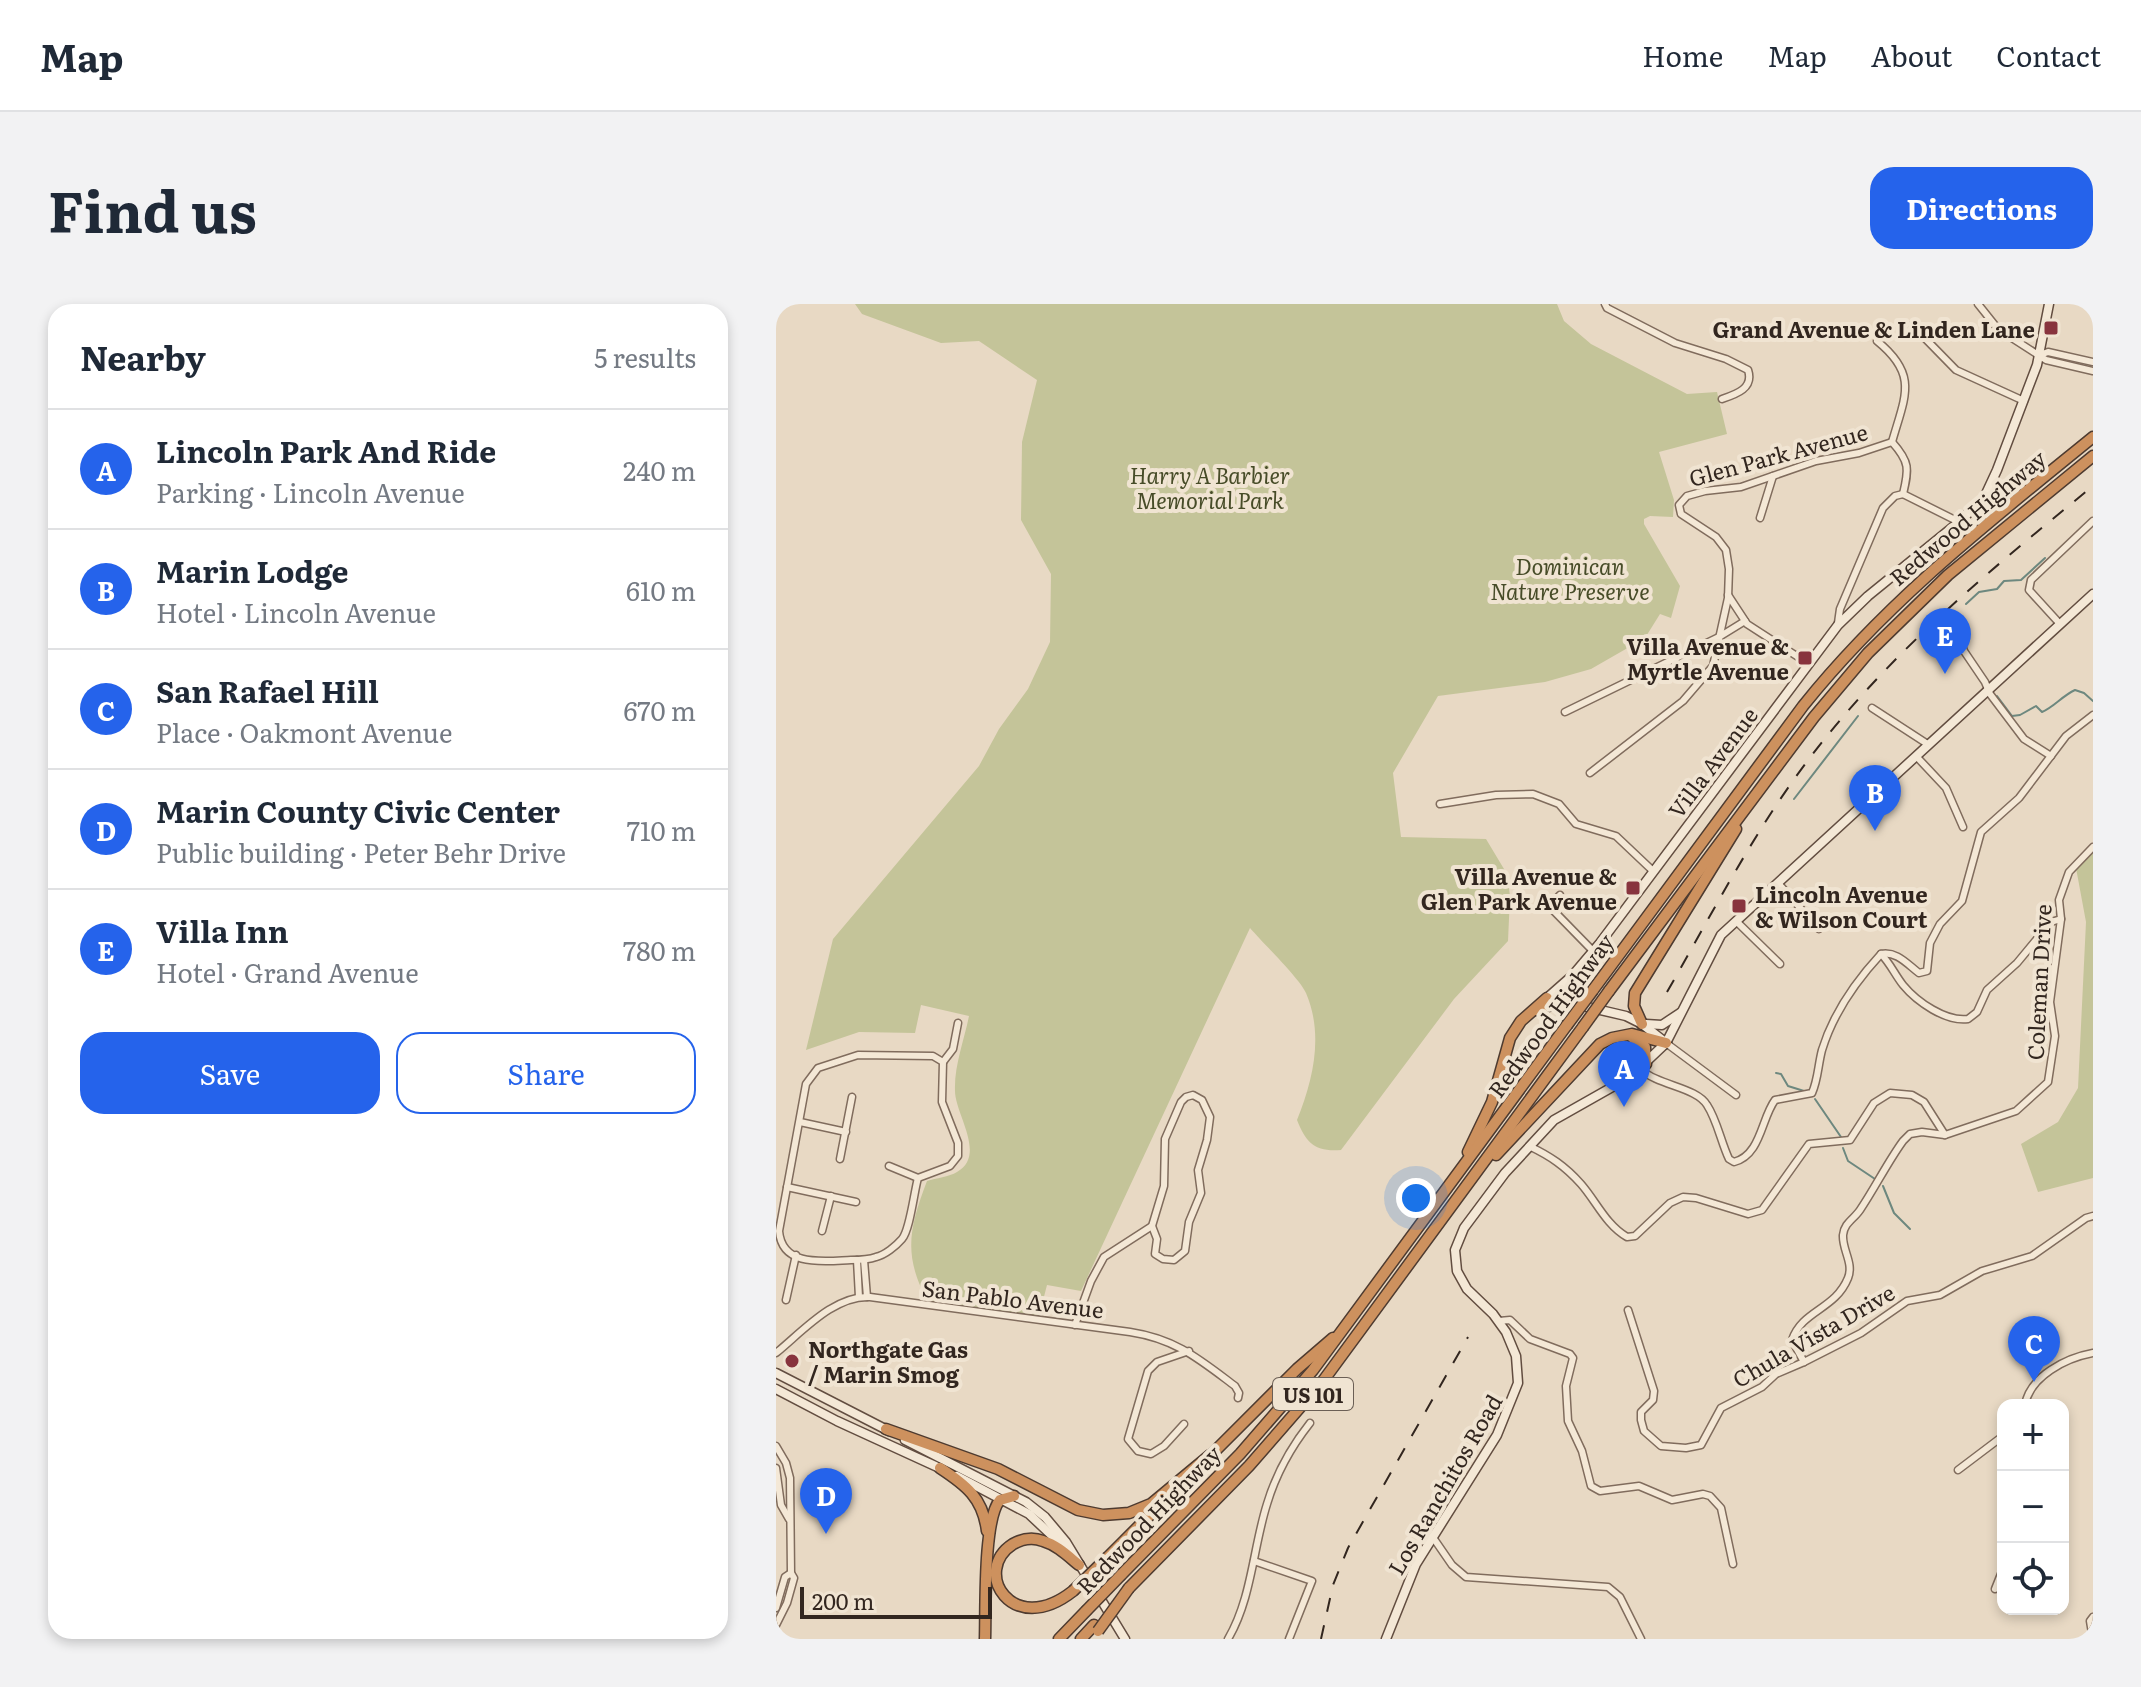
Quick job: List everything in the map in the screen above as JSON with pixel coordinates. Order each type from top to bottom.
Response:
[{"type":"highway","name":"Redwood Highway","points":[[1059,1639],[1259,1434],[1347,1326],[1786,729],[1839,663],[1917,583],[2093,437]]},
{"type":"highway","name":"Redwood Highway","points":[[1081,1639],[1095,1632],[1129,1588],[1249,1466],[1357,1338],[1609,991],[1831,695],[1897,622],[1948,575],[2093,456]]},
{"type":"highway","points":[[1642,1024],[1634,1006],[1635,993],[1719,860],[1755,795]]},
{"type":"highway","points":[[1454,1179],[1492,1102],[1510,1038],[1529,1013],[1547,998]]},
{"type":"highway","points":[[1529,1013],[1554,1004],[1572,1005]]},
{"type":"highway","points":[[1622,1035],[1642,1043],[1647,1055],[1643,1066]]},
{"type":"highway","points":[[1472,1179],[1604,1042],[1622,1035],[1640,1035],[1666,1043]]},
{"type":"highway","points":[[1079,1565],[1051,1544],[1033,1539],[1011,1545],[1002,1555],[996,1582],[1000,1594],[1011,1606],[1023,1611],[1046,1610],[1073,1591],[1307,1360],[1347,1326]]},
{"type":"highway","points":[[886,1429],[998,1469],[1078,1510],[1103,1515],[1129,1513],[1146,1507],[1210,1455]]},
{"type":"highway","points":[[940,1468],[968,1487],[980,1504],[987,1532],[985,1639]]},
{"type":"highway","points":[[986,1573],[993,1512],[1008,1498]]},
{"type":"main road","points":[[1838,625],[1984,498],[2040,355],[2049,304]]},
{"type":"main road","name":"Los Ranchitos Road","points":[[1386,1639],[1416,1564],[1497,1435],[1515,1396],[1519,1370],[1516,1356],[1499,1321],[1459,1277],[1455,1260],[1457,1243],[1494,1188],[1554,1120],[1616,1086],[1643,1066],[1666,1043],[1721,935],[2093,594]]},
{"type":"main road","name":"Villa Avenue","points":[[1547,998],[1572,976],[1593,951],[1838,625]]},
{"type":"main road","points":[[1572,976],[1562,994],[1564,1001],[1617,1013],[1642,1024],[1666,1043]]},
{"type":"main road","points":[[1642,1024],[1662,1025],[1684,1010]]},
{"type":"main road","points":[[776,1373],[886,1429],[1008,1498],[1040,1522],[1079,1565],[1125,1639]]},
{"type":"main road","points":[[776,1389],[837,1421],[1008,1498]]},
{"type":"street","points":[[1605,304],[1607,308],[1675,343],[1742,365],[1750,377],[1747,386],[1737,394],[1722,399]]},
{"type":"street","points":[[1978,304],[1998,329],[2046,360],[2093,371]]},
{"type":"street","points":[[1912,325],[1956,370],[2024,401]]},
{"type":"street","points":[[1877,341],[1893,354],[1903,368],[1905,388],[1892,442]]},
{"type":"street","points":[[2040,355],[2048,352],[2093,362]]},
{"type":"street","name":"Glen Park Avenue","points":[[1590,773],[1683,701],[1713,666],[1728,594],[1726,550],[1716,537],[1681,514],[1679,505],[1687,496],[1741,487],[1816,461],[1859,453],[1892,442],[1904,455],[1909,473],[1903,494]]},
{"type":"street","points":[[1760,518],[1773,476]]},
{"type":"street","points":[[1903,494],[1959,522]]},
{"type":"street","name":"Villa Avenue","points":[[1838,625],[1840,609],[1883,508],[1895,496],[1903,494]]},
{"type":"street","points":[[2060,624],[2029,590],[2031,580],[2093,521]]},
{"type":"street","points":[[1728,594],[1745,621],[1809,664]]},
{"type":"street","points":[[1953,616],[1964,651],[1988,689],[2024,739],[2051,756]]},
{"type":"street","points":[[1565,712],[1719,637],[1745,621]]},
{"type":"street","points":[[1872,708],[1929,745]]},
{"type":"street","points":[[1643,1066],[1656,1081],[1685,1090],[1704,1101],[1729,1159],[1734,1162],[1743,1160],[1758,1139],[1775,1100],[1812,1093],[1834,1021],[1857,984],[1881,954],[1889,952],[1897,955],[1919,973],[1927,971],[1930,943],[1940,924],[1962,901],[1981,832],[2011,806],[2066,736],[2093,715]]},
{"type":"street","points":[[1916,756],[1946,788],[1963,827]]},
{"type":"street","points":[[1440,804],[1496,795],[1533,794],[1559,804],[1576,824],[1616,836],[1653,871]]},
{"type":"street","name":"Coleman Drive","points":[[1804,1362],[1792,1340],[1796,1327],[1834,1301],[1849,1276],[1850,1266],[1843,1234],[1847,1224],[1858,1214],[1898,1148],[1910,1134],[1945,1135],[2016,1111],[2048,1082],[2055,1036],[2050,1002],[2061,919],[2059,900],[2069,872],[2093,847]]},
{"type":"street","points":[[1778,883],[1819,929]]},
{"type":"street","points":[[1560,895],[1549,906],[1593,951]]},
{"type":"street","points":[[1881,954],[1904,986],[1938,1014],[1948,1019],[1968,1019],[1977,1012],[1987,990],[2017,963],[2051,922],[2061,919]]},
{"type":"street","points":[[1736,921],[1780,964]]},
{"type":"street","points":[[889,1166],[918,1178],[950,1166],[958,1156],[958,1143],[942,1102],[943,1062],[953,1049],[958,1023]]},
{"type":"street","points":[[1666,1043],[1736,1095]]},
{"type":"street","points":[[918,1178],[904,1237],[879,1257],[816,1263],[796,1255],[780,1240],[779,1231],[806,1084],[818,1068],[858,1055],[933,1056],[943,1062]]},
{"type":"street","points":[[1528,1146],[1558,1160],[1613,1226],[1627,1237],[1635,1236],[1670,1203],[1683,1197],[1748,1214],[1762,1210],[1809,1144],[1850,1140],[1874,1103],[1890,1093],[1912,1095],[1924,1102],[1945,1135]]},
{"type":"street","points":[[1075,1325],[1091,1281],[1104,1257],[1152,1226],[1164,1186],[1165,1139],[1181,1102],[1193,1095],[1202,1100],[1210,1117],[1198,1170],[1201,1193],[1191,1211],[1185,1251],[1180,1257],[1163,1259],[1155,1254],[1157,1239],[1152,1226]]},
{"type":"street","points":[[840,1159],[852,1097]]},
{"type":"street","points":[[800,1122],[846,1132]]},
{"type":"street","points":[[787,1187],[856,1202]]},
{"type":"street","points":[[822,1231],[831,1196]]},
{"type":"street","name":"Chula Vista Drive","points":[[1628,1310],[1654,1391],[1653,1400],[1641,1412],[1642,1426],[1649,1437],[1661,1446],[1686,1448],[1701,1445],[1721,1408],[1762,1387],[1776,1374],[1861,1333],[1907,1301],[1940,1295],[1982,1271],[2032,1256],[2093,1216]]},
{"type":"street","points":[[786,1300],[796,1255]]},
{"type":"street","points":[[776,1353],[836,1306],[863,1297],[860,1260]]},
{"type":"street","name":"San Pablo Avenue","points":[[863,1297],[1149,1335],[1189,1351],[1235,1386],[1238,1398]]},
{"type":"street","points":[[1499,1321],[1510,1320],[1530,1339],[1570,1354],[1573,1358],[1566,1386],[1568,1421],[1582,1451],[1591,1486],[1600,1491],[1639,1486],[1672,1500],[1703,1494],[1710,1496],[1721,1508],[1733,1564]]},
{"type":"street","points":[[1184,1424],[1164,1446],[1151,1454],[1138,1451],[1128,1439],[1150,1367],[1189,1351]]},
{"type":"street","points":[[2026,1399],[2045,1374],[2066,1361],[2093,1353]]},
{"type":"street","points":[[1228,1639],[1239,1620],[1267,1505],[1278,1474],[1310,1423]]},
{"type":"street","points":[[1958,1470],[1997,1441]]},
{"type":"street","points":[[776,1446],[790,1478],[791,1573],[794,1578],[792,1591],[776,1625]]},
{"type":"street","points":[[776,1468],[781,1505],[789,1519]]},
{"type":"street","points":[[1432,1536],[1452,1565],[1466,1577],[1608,1587],[1620,1597],[1641,1639]]},
{"type":"street","points":[[1254,1561],[1312,1581],[1289,1639]]},
{"type":"street","points":[[776,1608],[785,1577],[791,1573]]},
{"type":"street","points":[[1995,1589],[1997,1584]]},
{"type":"street","points":[[2093,1617],[2090,1621],[2093,1639]]},
{"type":"green space","name":"Harry A Barbier Memorial Park","points":[[855,304],[1557,304],[1564,321],[1591,344],[1687,394],[1717,392],[1727,434],[1659,452],[1674,500],[1673,517],[1650,516],[1644,519],[1644,524],[1680,586],[1671,618],[1660,614],[1645,638],[1591,669],[1545,682],[1438,696],[1393,773],[1401,837],[1486,839],[1507,874],[1510,896],[1508,941],[1454,999],[1341,1150],[1332,1150],[1318,1147],[1308,1140],[1297,1120],[1308,1089],[1314,1057],[1314,1025],[1306,993],[1250,928],[1081,1291],[1047,1285],[1038,1320],[930,1305],[915,1273],[912,1230],[927,1181],[957,1172],[966,1165],[969,1155],[970,1145],[956,1100],[955,1082],[969,1016],[921,1005],[915,1033],[859,1032],[806,1050],[833,939],[979,766],[999,729],[1028,689],[1050,642],[1051,574],[1021,520],[1022,442],[1037,380],[979,341],[941,343],[862,314]]},
{"type":"green space","points":[[2093,850],[2093,1178],[2038,1192],[2021,1144],[2058,1122],[2078,1088],[2086,922],[2076,868]]},
{"type":"waterway","points":[[1966,604],[1979,592],[1997,589],[2004,581],[2021,580],[2045,558]]},
{"type":"waterway","points":[[1997,696],[2012,716],[2036,706],[2042,712],[2075,690],[2093,701]]},
{"type":"waterway","points":[[1794,799],[1858,716]]},
{"type":"waterway","points":[[1776,1073],[1781,1074],[1788,1086],[1804,1091]]},
{"type":"waterway","points":[[1815,1099],[1841,1137]]},
{"type":"waterway","points":[[1843,1148],[1848,1161],[1875,1179]]},
{"type":"waterway","points":[[1883,1186],[1894,1213],[1910,1229]]},
{"type":"railway","points":[[1667,992],[1770,815],[1840,720],[1943,614],[2093,486]]},
{"type":"railway","points":[[1321,1639],[1333,1585],[1348,1548],[1468,1337]]},
{"type":"place","name":"Grand Avenue & Linden Lane","points":[[2051,328]]},
{"type":"place","name":"Villa Avenue & Myrtle Avenue","points":[[1805,658]]},
{"type":"place","name":"Villa Inn","points":[[1945,674]]},
{"type":"place","name":"Marin Lodge","points":[[1875,831]]},
{"type":"place","name":"Villa Avenue & Glen Park Avenue","points":[[1633,888]]},
{"type":"place","name":"Lincoln Avenue & Wilson Court","points":[[1739,906]]},
{"type":"place","name":"Lincoln Park And Ride","points":[[1624,1107]]},
{"type":"place","name":"Northgate Gas / Marin Smog","points":[[792,1361]]},
{"type":"place","name":"San Rafael Hill","points":[[2034,1382]]},
{"type":"place","name":"Marin County Civic Center","points":[[826,1534]]},
{"type":"park label","name":"Dominican Nature Preserve","points":[[1570,578]]}]
